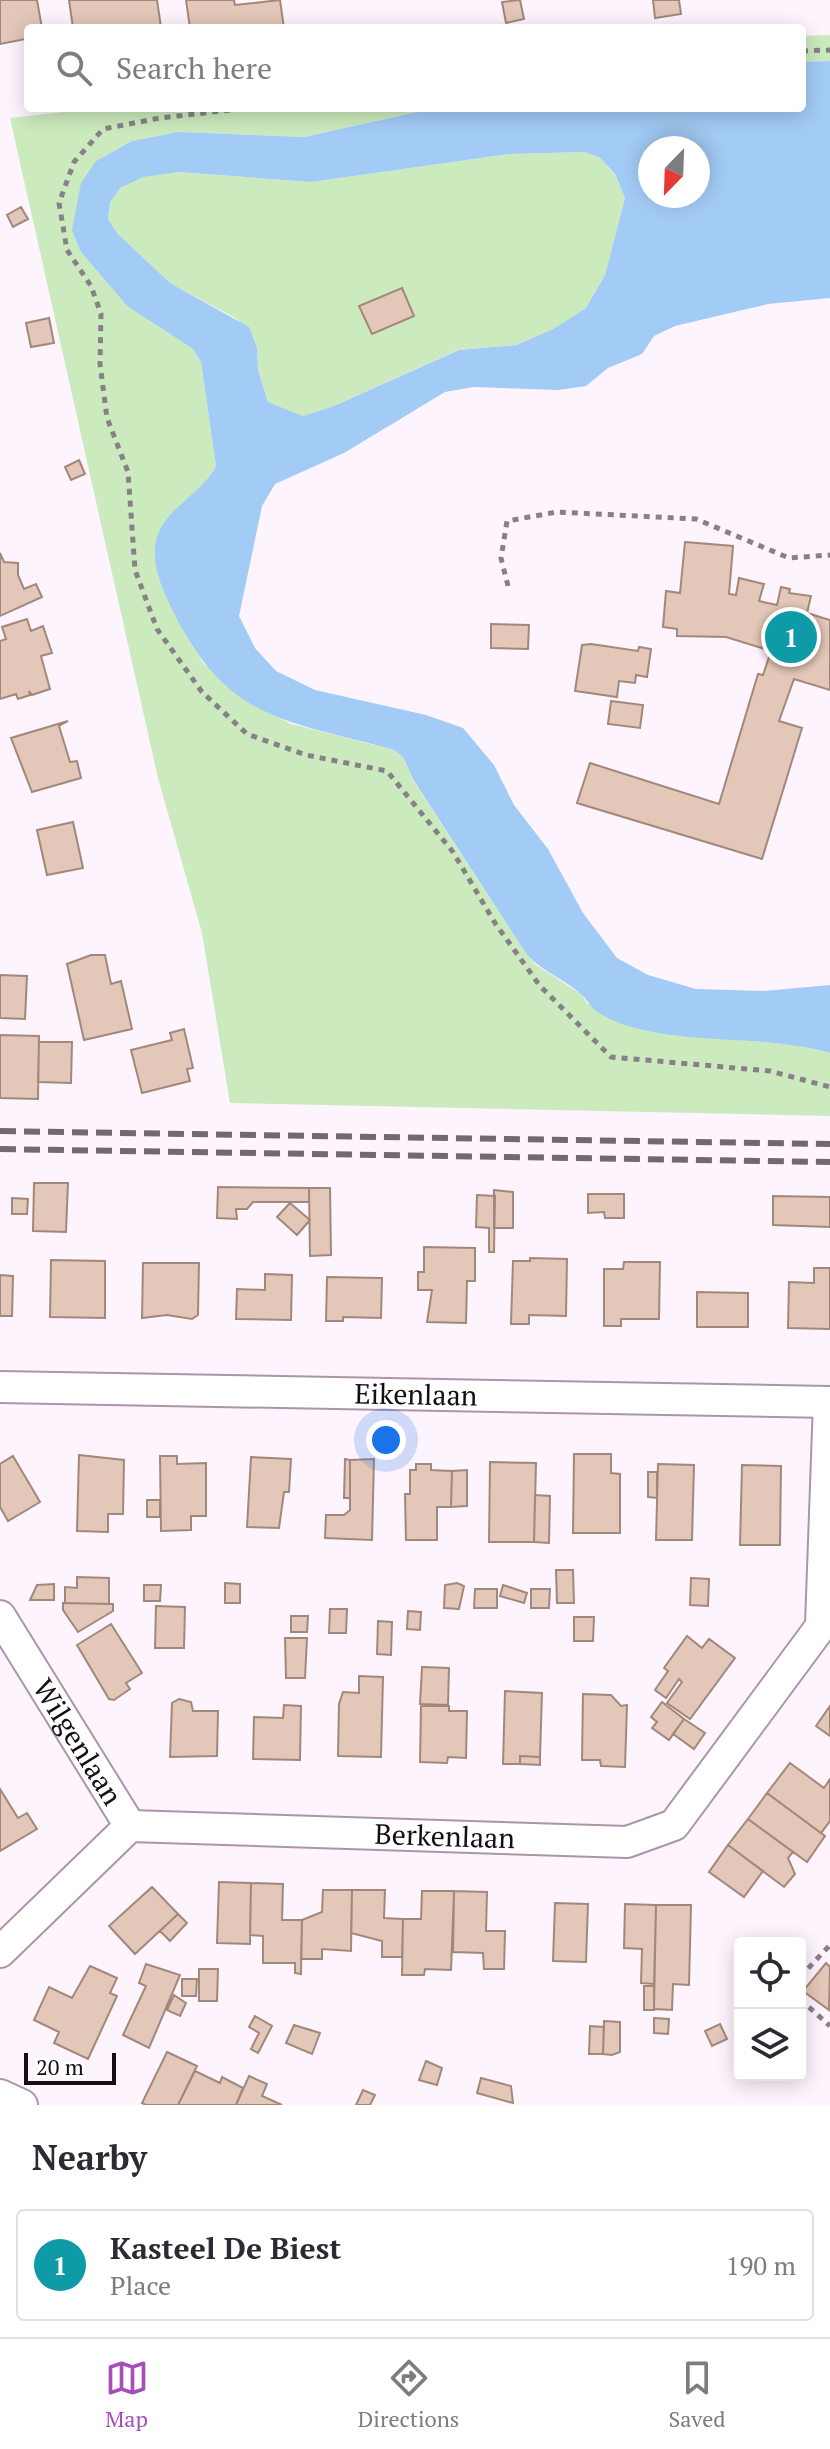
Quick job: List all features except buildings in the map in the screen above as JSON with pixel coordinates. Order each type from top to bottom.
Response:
[{"type":"street","name":"Eikenlaan","points":[[0,1387],[829,1402]]},
{"type":"street","points":[[826,1620],[829,1402]]},
{"type":"street","name":"Wilgenlaan","points":[[0,1616],[130,1826]]},
{"type":"street","name":"Berkenlaan","points":[[130,1826],[627,1842],[674,1825],[826,1620]]},
{"type":"street","points":[[0,1952],[130,1826]]},
{"type":"street","points":[[0,2095],[22,2105]]},
{"type":"path","points":[[806,51],[830,50]]},
{"type":"path","points":[[213,112],[103,129],[74,162],[59,203],[67,250],[91,286],[101,314],[100,364],[107,418],[128,472],[135,570],[157,629],[202,692],[247,734],[306,755],[387,771],[453,852],[495,923],[540,986],[611,1057],[770,1071],[830,1087]]},
{"type":"path","points":[[508,586],[501,558],[507,521],[557,512],[696,519],[789,558],[830,555]]},
{"type":"path","points":[[806,1971],[830,1945]]},
{"type":"path","points":[[806,2004],[830,2026]]},
{"type":"green space","points":[[830,35],[830,61],[806,62],[806,36]]},
{"type":"green space","points":[[63,112],[417,112],[304,137],[179,132],[132,141],[96,161],[81,252],[127,306],[193,349],[201,362],[216,466],[199,491],[181,504],[159,578],[186,636],[204,664],[288,723],[394,750],[403,757],[414,782],[536,965],[581,994],[587,1003],[623,1023],[669,1033],[804,1046],[830,1053],[830,1116],[230,1103],[202,933],[158,778],[10,118]]},
{"type":"green space","points":[[584,152],[599,157],[615,175],[625,198],[605,275],[586,308],[553,329],[515,345],[458,350],[334,406],[303,416],[268,402],[258,370],[257,348],[237,319],[170,283],[117,233],[108,219],[110,203],[120,188],[143,176],[179,172],[311,182],[509,154]]},
{"type":"water","points":[[830,61],[830,298],[768,304],[675,326],[654,336],[642,354],[608,368],[586,386],[558,390],[473,387],[445,392],[344,453],[275,484],[262,506],[239,616],[255,648],[276,671],[315,690],[426,715],[463,728],[494,765],[514,805],[548,849],[583,913],[617,958],[648,975],[696,989],[764,991],[830,985],[830,1053],[774,1043],[650,1031],[599,1013],[576,990],[527,955],[414,781],[403,757],[394,750],[324,732],[267,712],[242,698],[218,678],[197,652],[163,590],[155,551],[156,541],[166,520],[201,486],[216,466],[201,362],[193,349],[127,306],[81,252],[72,230],[81,183],[96,161],[132,141],[178,132],[304,137],[417,112],[806,112],[806,62]],"holes":[[[584,152],[599,157],[615,174],[625,198],[605,275],[586,308],[553,329],[516,345],[459,350],[334,406],[303,416],[268,402],[258,370],[257,348],[249,327],[170,283],[117,233],[108,219],[110,203],[120,188],[143,177],[179,172],[311,182],[509,154]]]},
{"type":"railway","points":[[0,1131],[830,1144]]},
{"type":"railway","points":[[0,1149],[830,1162]]},
{"type":"place","name":"Kasteel De Biest","points":[[791,637]]}]
